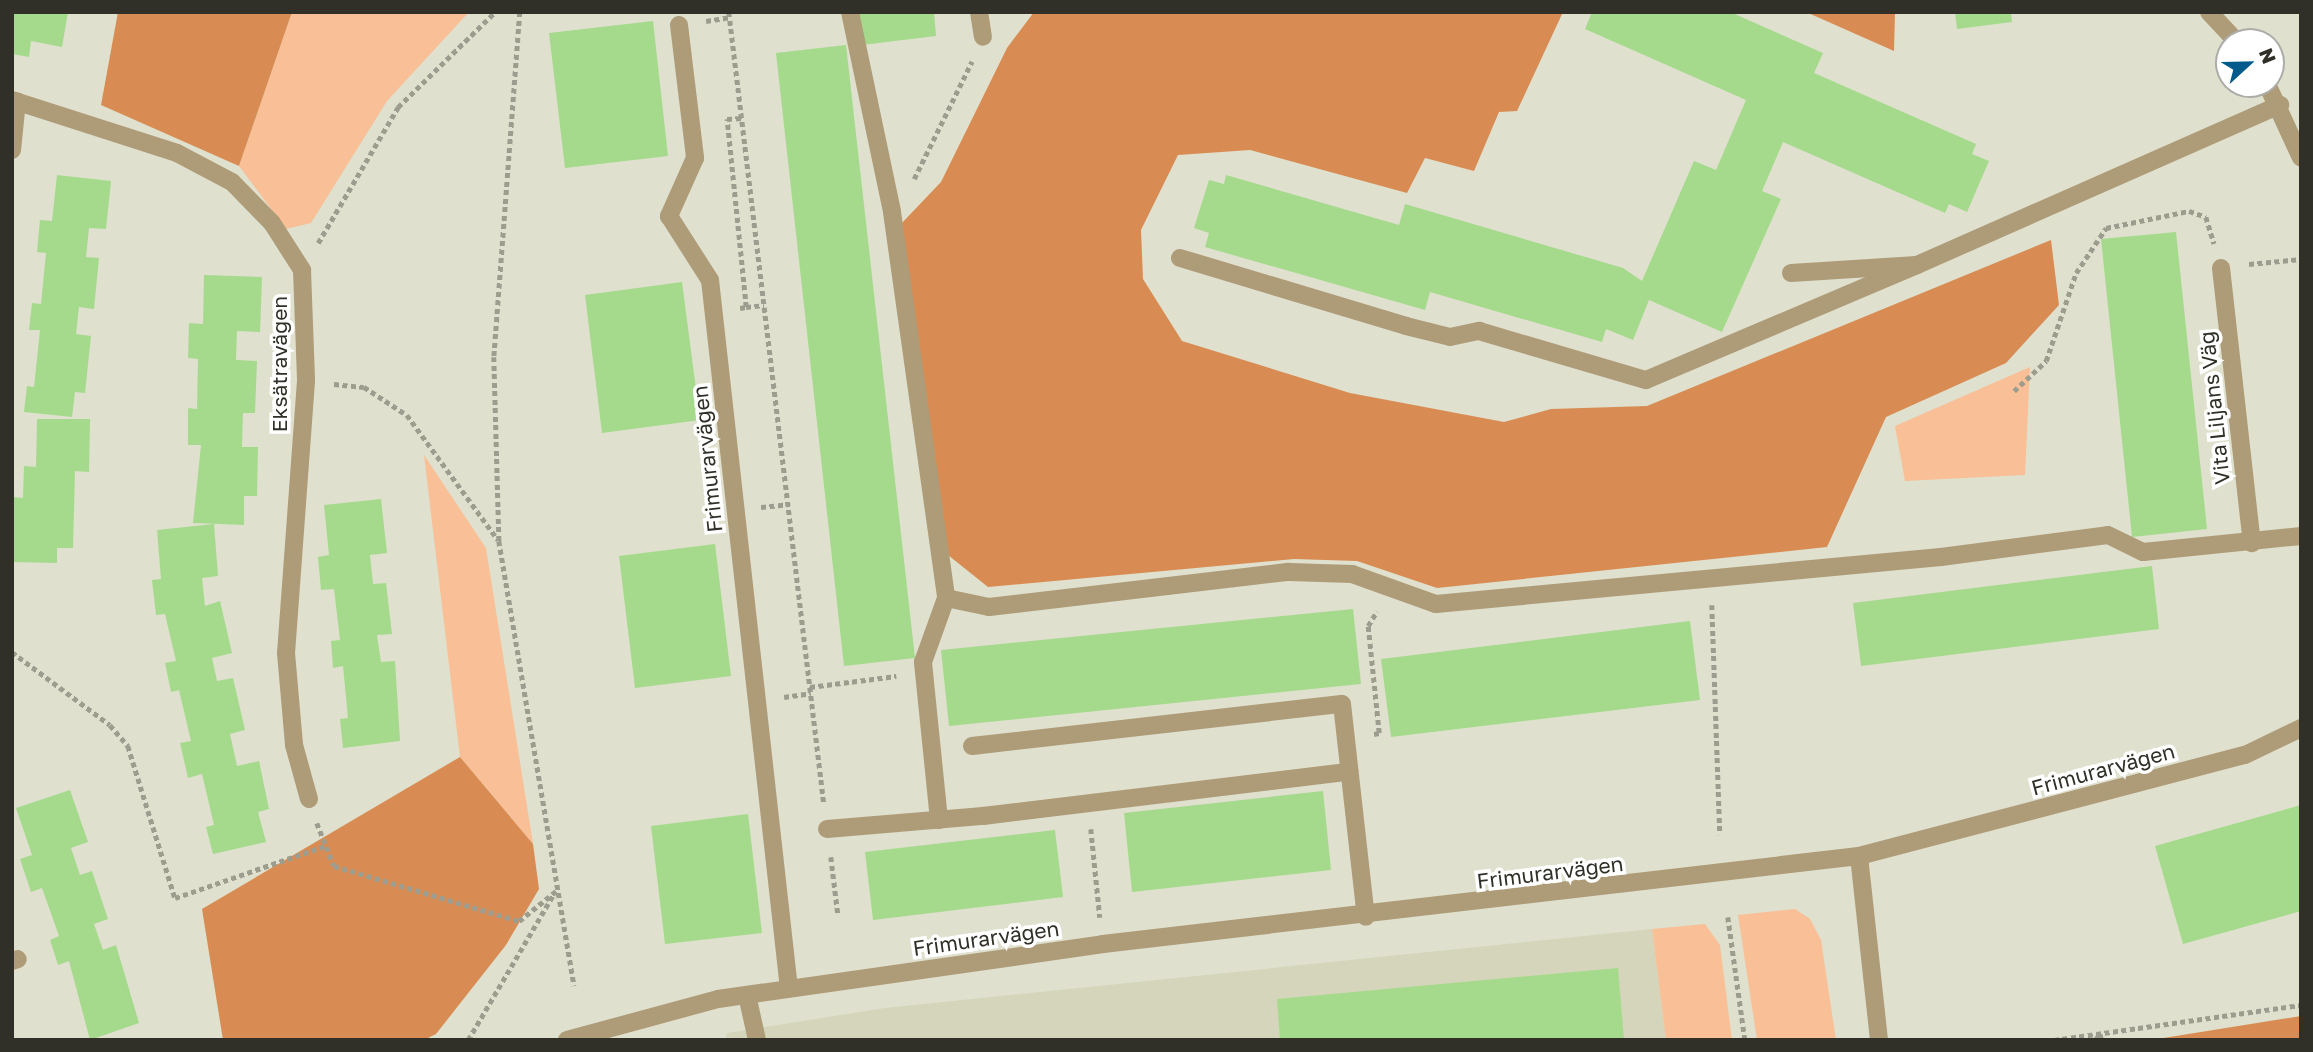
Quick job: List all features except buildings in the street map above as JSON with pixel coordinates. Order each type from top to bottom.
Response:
[{"type":"street","points":[[850,12],[892,212],[946,598],[923,662],[939,820]]},
{"type":"street","points":[[979,12],[983,37]]},
{"type":"street","points":[[2208,12],[2223,28]]},
{"type":"street","name":"Frimurarvägen","points":[[679,25],[695,158],[668,216],[710,280],[789,989]]},
{"type":"street","points":[[2276,98],[2301,158]]},
{"type":"street","name":"Eksätravägen","points":[[12,150],[14,101],[177,153],[232,182],[272,223],[302,270],[306,381],[286,653],[295,745],[309,799]]},
{"type":"street","points":[[1180,258],[1406,326],[1450,337],[1479,331],[1646,380],[1917,265],[2280,105]]},
{"type":"street","points":[[1791,273],[1917,265]]},
{"type":"street","name":"Vita Liljans Väg","points":[[2221,268],[2252,543]]},
{"type":"street","points":[[946,598],[989,607],[1289,572],[1352,574],[1436,604],[1711,575],[1941,557],[2108,535],[2143,552],[2301,536]]},
{"type":"street","points":[[972,746],[1342,704],[1366,917]]},
{"type":"street","name":"Frimurarvägen","points":[[567,1040],[747,995],[1103,944],[1366,917],[1859,856],[2245,755],[2301,728]]},
{"type":"street","points":[[827,829],[939,820],[1349,772]]},
{"type":"street","points":[[1859,856],[1879,1040]]},
{"type":"street","points":[[747,995],[757,1040]]},
{"type":"path","points":[[302,270],[398,107],[495,12]]},
{"type":"path","points":[[520,12],[494,357],[499,541],[573,986]]},
{"type":"path","points":[[729,12],[838,914]]},
{"type":"path","points":[[892,212],[929,154],[983,37]]},
{"type":"path","points":[[742,118],[727,119],[746,307]]},
{"type":"path","points":[[2014,391],[2046,361],[2076,273],[2106,228],[2189,211],[2206,217],[2221,268],[2301,259]]},
{"type":"path","points":[[713,311],[764,304]]},
{"type":"path","points":[[306,381],[364,387],[407,415],[499,541]]},
{"type":"path","points":[[1711,575],[1720,835]]},
{"type":"path","points":[[1368,626],[1379,733]]},
{"type":"path","points":[[12,652],[110,725],[128,746],[175,898],[324,846]]},
{"type":"path","points":[[810,687],[891,677]]},
{"type":"path","points":[[309,799],[324,846],[334,866],[519,921],[556,891]]},
{"type":"path","points":[[1088,803],[1103,944]]},
{"type":"path","points":[[468,1040],[556,891]]},
{"type":"path","points":[[1728,917],[1745,1040]]},
{"type":"path","points":[[2054,1040],[2101,1037],[2301,1005]]},
{"type":"path","points":[[2095,1040],[2101,1037]]},
{"type":"shaded area","points":[[118,12],[292,12],[239,166],[101,105]]},
{"type":"shaded area","points":[[292,12],[469,12],[387,101],[311,223],[286,229],[239,166]]},
{"type":"shaded area","points":[[1034,12],[1563,12],[1517,111],[1499,112],[1474,171],[1425,158],[1407,193],[1250,150],[1178,155],[1141,230],[1143,279],[1182,341],[1350,393],[1504,422],[1551,409],[1647,406],[2051,240],[2059,305],[2006,363],[1886,417],[1827,547],[1437,588],[1357,561],[1294,559],[988,587],[943,551],[900,225],[941,182],[1007,48]]},
{"type":"shaded area","points":[[1806,12],[1895,12],[1894,51]]},
{"type":"shaded area","points":[[2030,367],[2025,475],[1905,481],[1895,426]]},
{"type":"shaded area","points":[[424,455],[486,548],[533,844],[460,757]]},
{"type":"shaded area","points":[[460,757],[533,844],[539,889],[506,945],[436,1034],[424,1040],[223,1040],[202,909]]},
{"type":"shaded area","points":[[1795,909],[1810,919],[1821,940],[1836,1040],[1757,1040],[1738,915]]},
{"type":"shaded area","points":[[1705,924],[1720,945],[1732,1040],[1666,1040],[1652,929]]},
{"type":"shaded area","points":[[1652,929],[1666,1040],[726,1040],[727,1033],[885,1008]]},
{"type":"shaded area","points":[[2301,1016],[2301,1040],[2151,1040]]}]
